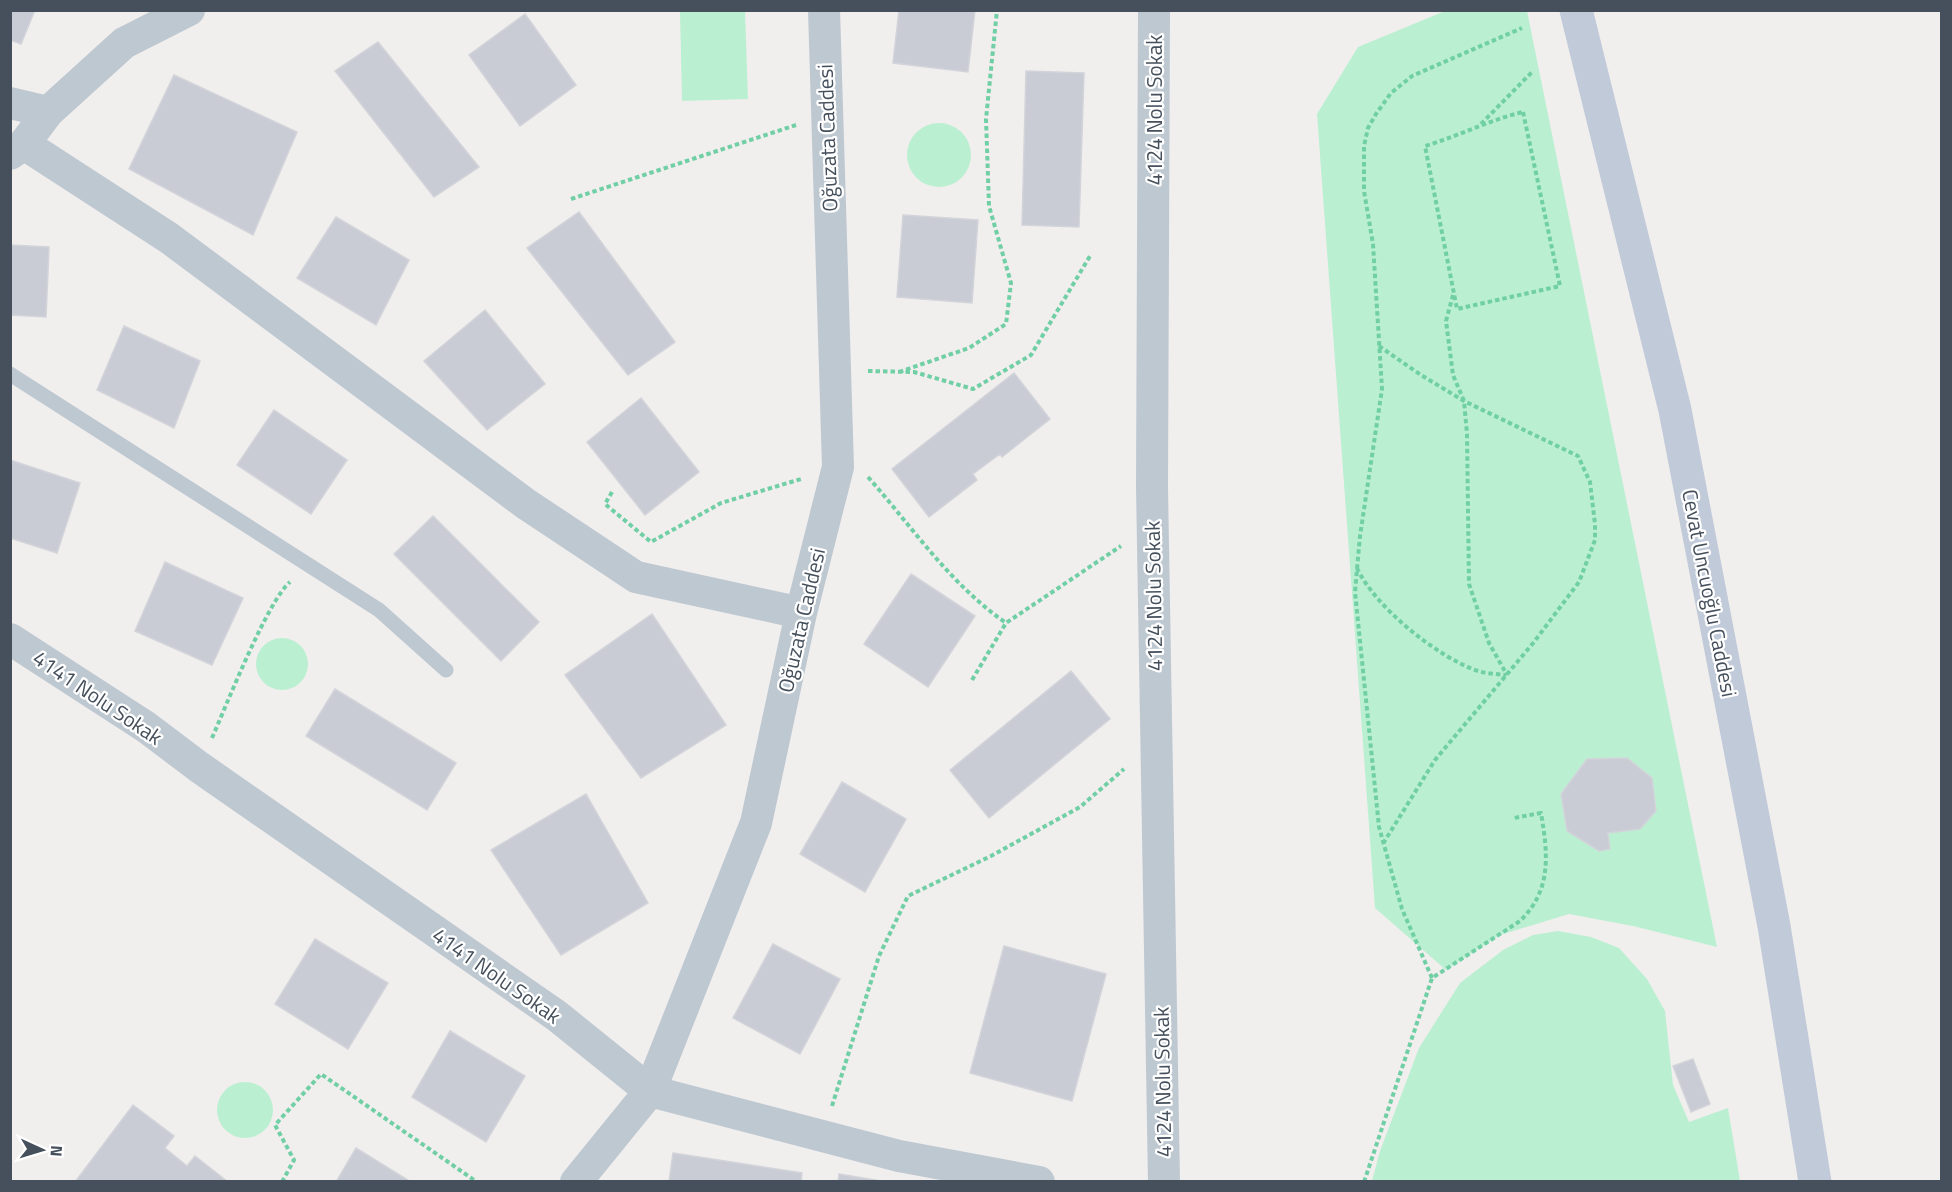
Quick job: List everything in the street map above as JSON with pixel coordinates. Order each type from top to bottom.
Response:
[{"type":"street","points":[[189,10],[124,43],[48,112],[17,149],[170,238],[526,504],[636,578],[801,613]]},
{"type":"street","name":"Oğuzata Caddesi","points":[[576,1182],[650,1091],[756,823],[801,613],[838,467],[837,370],[825,115],[824,10]]},
{"type":"street","name":"4124 Nolu Sokak","points":[[1154,10],[1152,526],[1164,1182]]},
{"type":"street","name":"Cevat Uncuoğlu Caddesi","points":[[1576,10],[1675,410],[1774,926],[1815,1182]]},
{"type":"street","points":[[10,103],[48,112]]},
{"type":"street","name":"4141 Nolu Sokak","points":[[10,639],[146,728],[198,767],[557,1016],[650,1091],[899,1156],[1039,1182]]},
{"type":"lane","points":[[10,374],[379,610],[446,670]]},
{"type":"path","points":[[899,372],[969,348],[1006,324],[1011,283],[989,206],[987,120],[997,10]]},
{"type":"path","points":[[1432,978],[1402,909],[1379,827],[1355,592],[1382,389],[1373,244],[1364,191],[1364,146],[1368,128],[1391,93],[1412,76],[1522,28]]},
{"type":"path","points":[[1480,124],[1523,112],[1560,286],[1457,309],[1425,146],[1464,134],[1480,124],[1532,72]]},
{"type":"path","points":[[571,199],[825,115]]},
{"type":"path","points":[[837,370],[914,372],[973,390],[1030,355],[1090,256]]},
{"type":"path","points":[[1453,295],[1446,321],[1453,375],[1464,401],[1467,434],[1468,584],[1490,643],[1507,675]]},
{"type":"path","points":[[1379,346],[1464,401],[1578,456],[1593,496],[1595,540],[1585,570],[1534,642],[1435,760],[1383,842]]},
{"type":"path","points":[[612,492],[605,504],[651,542],[721,503],[838,467],[869,477],[921,543],[969,594],[1006,623]]},
{"type":"path","points":[[972,680],[1006,623],[1152,526]]},
{"type":"path","points":[[198,767],[283,587],[309,566]]},
{"type":"path","points":[[1357,567],[1366,586],[1378,602],[1420,637],[1457,662],[1480,672],[1507,675]]},
{"type":"path","points":[[822,1136],[879,956],[908,896],[991,856],[1080,807],[1156,740]]},
{"type":"path","points":[[1364,1182],[1432,978],[1520,921],[1531,911],[1539,896],[1546,877],[1546,845],[1541,813],[1514,818]]},
{"type":"path","points":[[282,1182],[294,1160],[275,1125],[321,1074],[477,1182]]},
{"type":"green space","points":[[680,11],[745,11],[748,99],[682,101]]},
{"type":"green space","points":[[1445,11],[1527,11],[1717,947],[1633,926],[1569,914],[1500,935],[1446,970],[1375,908],[1317,114],[1358,47]]},
{"type":"green space","points":[[933,123],[945,123],[962,132],[969,143],[971,155],[969,167],[962,178],[945,187],[933,187],[921,182],[912,173],[907,161],[907,149],[912,137],[921,128]]},
{"type":"green space","points":[[277,638],[287,638],[301,645],[308,664],[301,683],[287,690],[277,690],[267,686],[260,679],[256,669],[256,659],[260,649],[267,642]]},
{"type":"green space","points":[[1558,931],[1591,937],[1619,948],[1647,979],[1665,1011],[1673,1085],[1689,1122],[1728,1108],[1740,1181],[1372,1181],[1380,1151],[1419,1048],[1460,983],[1503,950],[1533,935]]},
{"type":"green space","points":[[240,1082],[250,1082],[265,1090],[271,1099],[273,1110],[271,1121],[265,1130],[250,1138],[240,1138],[229,1133],[222,1126],[217,1115],[217,1105],[222,1094],[229,1087]]},
{"type":"building","points":[[10,10],[35,10],[21,44],[10,40]]},
{"type":"building","points":[[899,10],[975,10],[968,72],[893,63]]},
{"type":"building","points":[[525,14],[576,85],[520,126],[469,55]]},
{"type":"building","points":[[378,42],[479,167],[434,197],[335,71]]},
{"type":"building","points":[[1026,71],[1084,73],[1079,227],[1022,225]]},
{"type":"building","points":[[174,75],[297,132],[253,235],[129,169]]},
{"type":"building","points":[[579,212],[675,342],[628,375],[527,248]]},
{"type":"building","points":[[903,215],[978,220],[972,303],[897,297]]},
{"type":"building","points":[[336,217],[409,260],[376,325],[297,278]]},
{"type":"building","points":[[10,245],[49,247],[46,317],[10,315]]},
{"type":"building","points":[[485,310],[545,384],[487,430],[424,361]]},
{"type":"building","points":[[124,326],[200,361],[174,428],[97,390]]},
{"type":"building","points":[[1014,373],[1050,419],[1002,457],[1000,454],[973,474],[977,480],[929,517],[892,469]]},
{"type":"building","points":[[641,398],[699,472],[645,515],[587,442]]},
{"type":"building","points":[[274,410],[347,460],[311,514],[237,465]]},
{"type":"building","points":[[10,460],[80,483],[57,553],[10,538]]},
{"type":"building","points":[[433,516],[539,622],[501,661],[394,554]]},
{"type":"building","points":[[165,562],[243,598],[212,665],[135,631]]},
{"type":"building","points":[[911,574],[975,616],[928,687],[864,644]]},
{"type":"building","points":[[652,614],[726,725],[641,778],[565,675]]},
{"type":"building","points":[[1071,671],[1110,719],[989,818],[950,770]]},
{"type":"building","points":[[335,689],[456,763],[427,810],[306,736]]},
{"type":"building","points":[[1627,758],[1652,778],[1656,811],[1640,829],[1608,833],[1610,849],[1599,851],[1567,831],[1561,794],[1587,759]]},
{"type":"building","points":[[842,782],[906,819],[865,892],[800,854]]},
{"type":"building","points":[[586,794],[648,903],[561,955],[491,850]]},
{"type":"building","points":[[315,939],[388,983],[348,1049],[275,1004]]},
{"type":"building","points":[[773,944],[840,979],[800,1054],[733,1018]]},
{"type":"building","points":[[1004,946],[1106,974],[1072,1101],[970,1073]]},
{"type":"building","points":[[450,1031],[525,1076],[486,1142],[412,1097]]},
{"type":"building","points":[[1693,1059],[1710,1104],[1691,1112],[1673,1066]]},
{"type":"building","points":[[133,1105],[174,1136],[165,1148],[187,1166],[195,1156],[228,1182],[75,1182]]},
{"type":"building","points":[[356,1148],[411,1182],[336,1182]]},
{"type":"building","points":[[673,1153],[802,1173],[801,1182],[669,1182]]},
{"type":"building","points":[[839,1174],[887,1182],[838,1182]]}]
